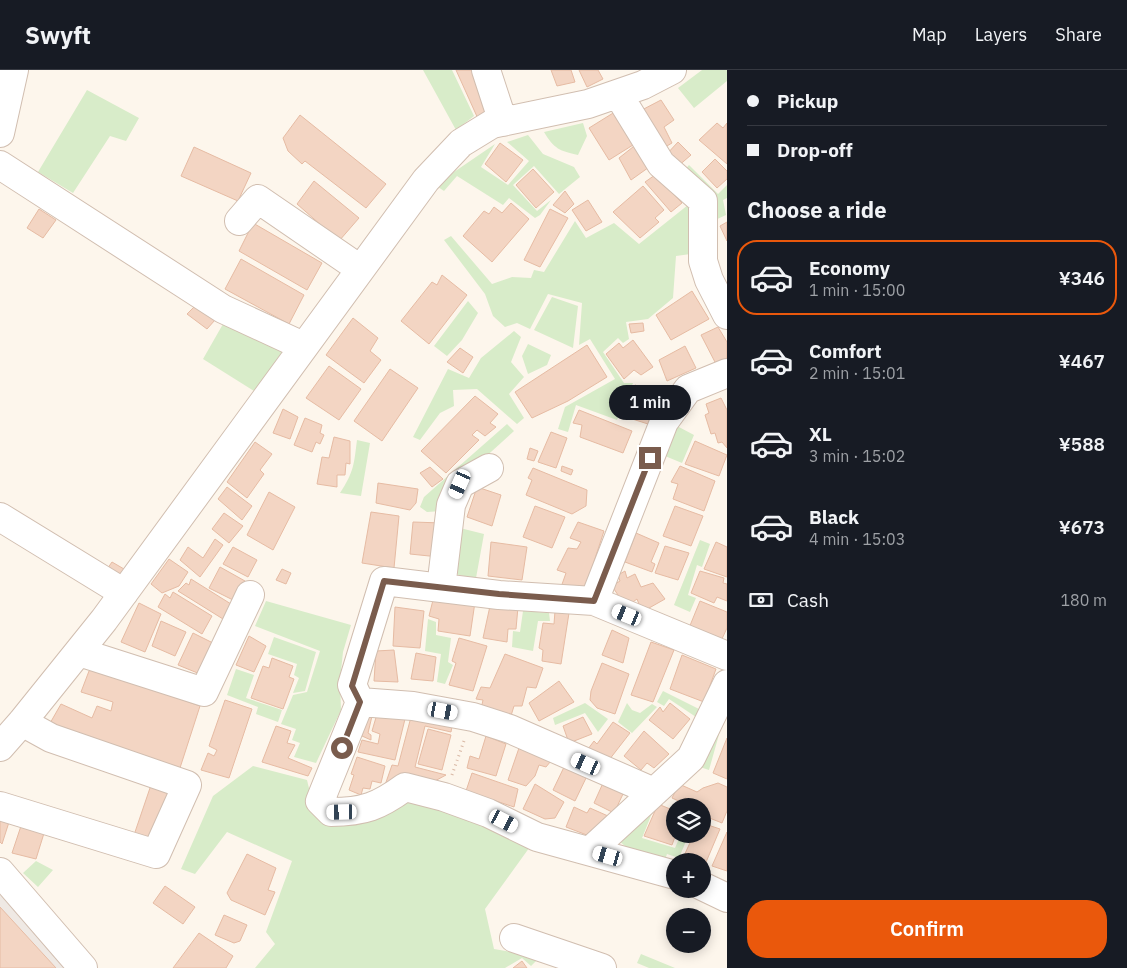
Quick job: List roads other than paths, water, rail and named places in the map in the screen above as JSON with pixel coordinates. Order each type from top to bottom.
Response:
[{"type":"street","points":[[0,133],[14,70]]},
{"type":"street","points":[[486,70],[503,122]]},
{"type":"street","points":[[0,747],[79,652],[124,593],[426,180],[455,150],[492,124],[588,104],[643,85],[672,70]]},
{"type":"street","points":[[618,94],[661,164],[703,201],[703,261],[709,280],[727,315]]},
{"type":"street","points":[[0,164],[222,309],[303,346]]},
{"type":"street","points":[[239,221],[258,199],[360,269]]},
{"type":"street","points":[[594,601],[664,422],[688,389],[727,373]]},
{"type":"street","points":[[440,588],[451,505],[460,484],[489,468]]},
{"type":"street","points":[[0,517],[124,593]]},
{"type":"street","points":[[666,872],[537,837],[488,812],[444,797],[405,787],[383,802],[352,812],[332,812],[320,801],[360,702],[352,686],[384,581],[499,594],[594,601],[727,656]]},
{"type":"street","points":[[79,652],[204,692],[250,595]]},
{"type":"street","points":[[590,851],[691,758],[727,684]]},
{"type":"street","points":[[360,702],[413,706],[473,717],[510,729],[654,792]]},
{"type":"street","points":[[0,806],[156,854],[187,785],[51,738],[22,722]]},
{"type":"street","points":[[0,872],[83,968]]},
{"type":"street","points":[[711,890],[727,898]]},
{"type":"street","points":[[514,938],[602,968]]}]
